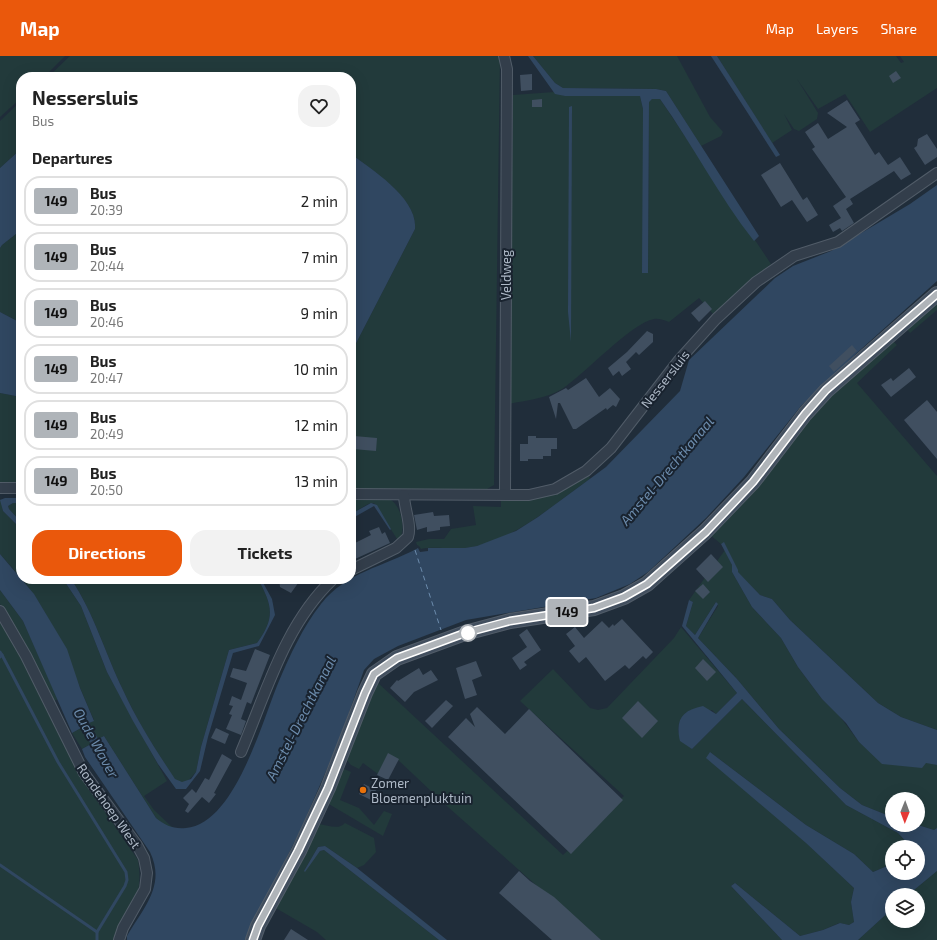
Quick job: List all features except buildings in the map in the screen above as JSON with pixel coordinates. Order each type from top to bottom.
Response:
[{"type":"street","name":"Veldweg","points":[[504,56],[507,69],[505,494]]},
{"type":"street","name":"Nessersluis","points":[[356,494],[529,495],[555,489],[586,471],[611,448],[679,360],[710,325],[756,282],[794,256],[838,242],[937,174]]},
{"type":"street","points":[[253,940],[258,926],[298,851],[328,788],[365,693],[374,674],[397,658],[465,633],[510,621],[594,608],[624,597],[647,584],[706,532],[753,482],[805,414],[826,390],[937,294]]},
{"type":"street","points":[[0,488],[16,488]]},
{"type":"street","points":[[356,568],[396,548],[408,537],[409,528],[404,507],[404,495]]},
{"type":"street","points":[[241,752],[299,619],[320,591],[328,584]]},
{"type":"street","name":"Rondehoep West","points":[[0,611],[26,656],[84,773],[137,845],[144,858],[147,873],[145,889],[123,928],[119,940]]},
{"type":"green space","points":[[0,56],[65,56],[49,72],[16,72],[16,103],[0,117]]},
{"type":"green space","points":[[70,56],[500,56],[494,485],[487,489],[356,491],[356,343],[415,229],[414,218],[402,196],[392,186],[356,158],[356,72],[53,72]]},
{"type":"green space","points":[[533,56],[677,56],[710,117],[723,132],[721,136],[701,146],[666,91],[656,89],[563,88],[555,83]]},
{"type":"green space","points":[[717,56],[896,56],[901,63],[904,62],[900,56],[937,56],[937,88],[870,132],[845,94],[818,109],[797,79],[818,113],[817,119],[799,131],[794,129],[784,114],[792,130],[772,143]]},
{"type":"green space","points":[[554,92],[565,96],[640,96],[643,109],[648,273],[649,101],[652,99],[660,99],[771,264],[713,314],[699,298],[669,322],[654,319],[633,330],[562,389],[543,397],[509,404],[513,95]]},
{"type":"green space","points":[[16,106],[16,154],[0,168],[0,121]]},
{"type":"green space","points":[[16,234],[16,320],[0,312],[0,248]]},
{"type":"green space","points":[[937,300],[937,310],[910,333],[906,328]]},
{"type":"green space","points":[[892,340],[897,345],[857,383],[937,476],[937,730],[901,717],[878,703],[790,620],[772,599],[760,595],[737,572],[724,543],[721,544],[709,534],[769,474],[819,406]]},
{"type":"green space","points":[[0,393],[16,396],[16,486],[0,486]]},
{"type":"green space","points":[[588,472],[590,479],[532,521],[501,538],[466,548],[421,549],[417,545],[416,542],[429,539],[444,539],[451,529],[476,525],[473,506],[501,507],[501,498],[535,497]]},
{"type":"green space","points":[[356,497],[390,499],[394,503],[402,519],[402,531],[399,542],[374,503],[368,504],[356,511]]},
{"type":"green space","points":[[0,498],[3,511],[16,524],[16,572],[0,554]]},
{"type":"green space","points":[[16,503],[16,517],[9,509],[8,506]]},
{"type":"green space","points":[[725,550],[732,565],[732,572],[752,607],[781,638],[798,667],[822,699],[838,714],[859,742],[867,749],[937,765],[937,828],[934,830],[925,827],[925,792],[885,792],[885,814],[862,805],[840,788],[779,729],[737,679],[698,638],[718,606],[716,602],[695,635],[686,626],[693,602],[689,600]]},
{"type":"green space","points":[[26,584],[66,584],[81,606],[107,672],[167,781],[144,796],[154,810],[173,828],[165,826],[156,818],[104,736],[98,740],[89,723],[94,720],[62,647],[54,629]]},
{"type":"green space","points":[[74,584],[260,584],[269,604],[270,611],[267,626],[257,643],[229,650],[201,747],[196,772],[187,782],[178,782],[175,780],[128,702],[99,633]]},
{"type":"green space","points":[[0,590],[23,621],[58,699],[54,701],[0,604]]},
{"type":"green space","points":[[0,621],[29,670],[84,781],[138,860],[138,893],[131,911],[114,940],[0,940]]},
{"type":"green space","points":[[681,627],[737,693],[716,714],[712,710],[679,723],[678,732],[692,749],[742,699],[846,805],[885,826],[885,832],[896,832],[904,840],[885,840],[885,867],[873,872],[854,854],[806,825],[710,752],[854,888],[851,902],[854,922],[849,925],[839,923],[823,930],[800,936],[735,883],[731,886],[782,940],[598,940],[448,807],[396,758],[378,774],[363,763],[359,769],[351,765],[345,758],[376,681],[563,855],[624,796],[520,701],[553,669],[590,708],[598,710],[607,708],[674,638]]},
{"type":"green space","points":[[81,728],[91,744],[82,749],[72,733]]},
{"type":"green space","points":[[342,768],[351,772],[340,800],[359,808],[374,825],[384,811],[392,814],[383,836],[327,803]]},
{"type":"green space","points":[[345,823],[374,838],[376,852],[364,865],[357,868],[325,846],[318,847],[304,871],[320,851],[324,850],[439,940],[326,940],[317,932],[274,907],[317,824],[339,827]]},
{"type":"green space","points":[[937,871],[937,940],[858,940],[885,915],[885,928],[925,928],[925,888],[916,888]]},
{"type":"water","points":[[528,56],[533,56],[555,83],[563,88],[656,89],[666,91],[759,236],[754,241],[729,207],[684,134],[660,99],[652,99],[649,102],[648,273],[642,273],[643,109],[640,96],[565,96],[555,94]]},
{"type":"water","points":[[711,56],[717,56],[780,155],[776,157]]},
{"type":"water","points":[[572,106],[571,342],[568,312],[569,107]]},
{"type":"water","points":[[16,154],[16,234],[0,248],[0,168]]},
{"type":"water","points":[[356,158],[392,186],[402,196],[409,206],[414,218],[415,229],[356,343]]},
{"type":"water","points":[[937,185],[937,281],[859,351],[801,406],[744,477],[706,518],[648,572],[630,584],[596,598],[466,620],[398,646],[374,659],[364,670],[339,741],[301,829],[245,940],[127,940],[127,936],[151,896],[156,875],[154,864],[150,852],[85,757],[82,749],[91,744],[81,728],[72,733],[23,621],[0,590],[0,554],[16,573],[16,584],[26,584],[34,594],[67,649],[80,688],[94,721],[89,723],[98,739],[104,736],[156,818],[166,825],[177,828],[186,828],[203,822],[219,809],[232,790],[255,744],[292,651],[314,613],[331,593],[342,584],[356,584],[356,576],[418,548],[420,552],[428,551],[428,548],[465,548],[477,546],[516,531],[538,517],[606,467],[680,391],[689,360],[775,278],[793,266],[831,251],[910,204]]},
{"type":"water","points":[[0,312],[16,320],[16,396],[0,393]]},
{"type":"water","points":[[5,498],[16,498],[16,503],[8,506],[16,517],[16,524],[3,511],[0,500]]},
{"type":"water","points":[[371,503],[377,505],[391,529],[390,530],[374,506],[356,516],[356,511]]},
{"type":"water","points":[[724,542],[738,572],[760,595],[772,599],[790,620],[878,703],[901,717],[937,730],[937,765],[926,763],[922,768],[882,764],[859,742],[846,723],[822,699],[798,667],[781,638],[752,607],[732,572],[732,565],[721,544]]},
{"type":"water","points":[[66,584],[74,584],[79,592],[93,619],[128,702],[175,779],[182,782],[191,779],[196,772],[201,747],[229,650],[257,643],[267,626],[270,611],[269,604],[260,584],[264,584],[272,599],[275,615],[259,646],[233,653],[208,737],[200,771],[186,789],[176,789],[158,764],[133,721],[107,672],[81,606]]},
{"type":"water","points":[[689,600],[693,602],[686,626],[695,635],[716,602],[718,604],[698,638],[737,679],[779,729],[840,788],[862,805],[885,814],[885,826],[846,805],[742,699],[692,749],[680,741],[679,727],[685,713],[703,706],[716,714],[737,693],[682,626]]},
{"type":"water","points":[[710,752],[806,825],[854,854],[873,872],[885,867],[885,880],[925,880],[925,840],[904,840],[896,832],[925,832],[925,827],[934,830],[937,828],[937,871],[916,888],[885,888],[885,915],[858,940],[782,940],[731,886],[735,883],[800,936],[823,930],[840,923],[849,925],[854,922],[851,902],[854,888],[806,843],[706,758]]},
{"type":"water","points":[[325,846],[357,868],[447,940],[439,940],[324,850],[320,851],[305,872],[304,871],[318,847]]},
{"type":"waterway","points":[[0,652],[2,655],[0,657]]},
{"type":"waterway","points":[[2,655],[58,762],[126,872],[127,880],[125,886],[97,932]]},
{"type":"waterway","points":[[0,865],[97,932],[97,940]]},
{"type":"ferry route","points":[[415,550],[441,630]]},
{"type":"bus line","name":"149","points":[[253,940],[258,926],[274,899],[328,788],[369,683],[374,674],[397,658],[465,633],[510,621],[594,608],[624,597],[647,584],[706,532],[753,482],[805,414],[826,390],[937,294]]},
{"type":"place","name":"Zomer Bloemenpluktuin","points":[[363,790]]},
{"type":"water label","name":"Amstel-Drechtkanaal","points":[[667,471]]},
{"type":"water label","name":"Amstel-Drechtkanaal","points":[[301,718]]},
{"type":"water label","name":"Oude Waver","points":[[96,743]]}]
